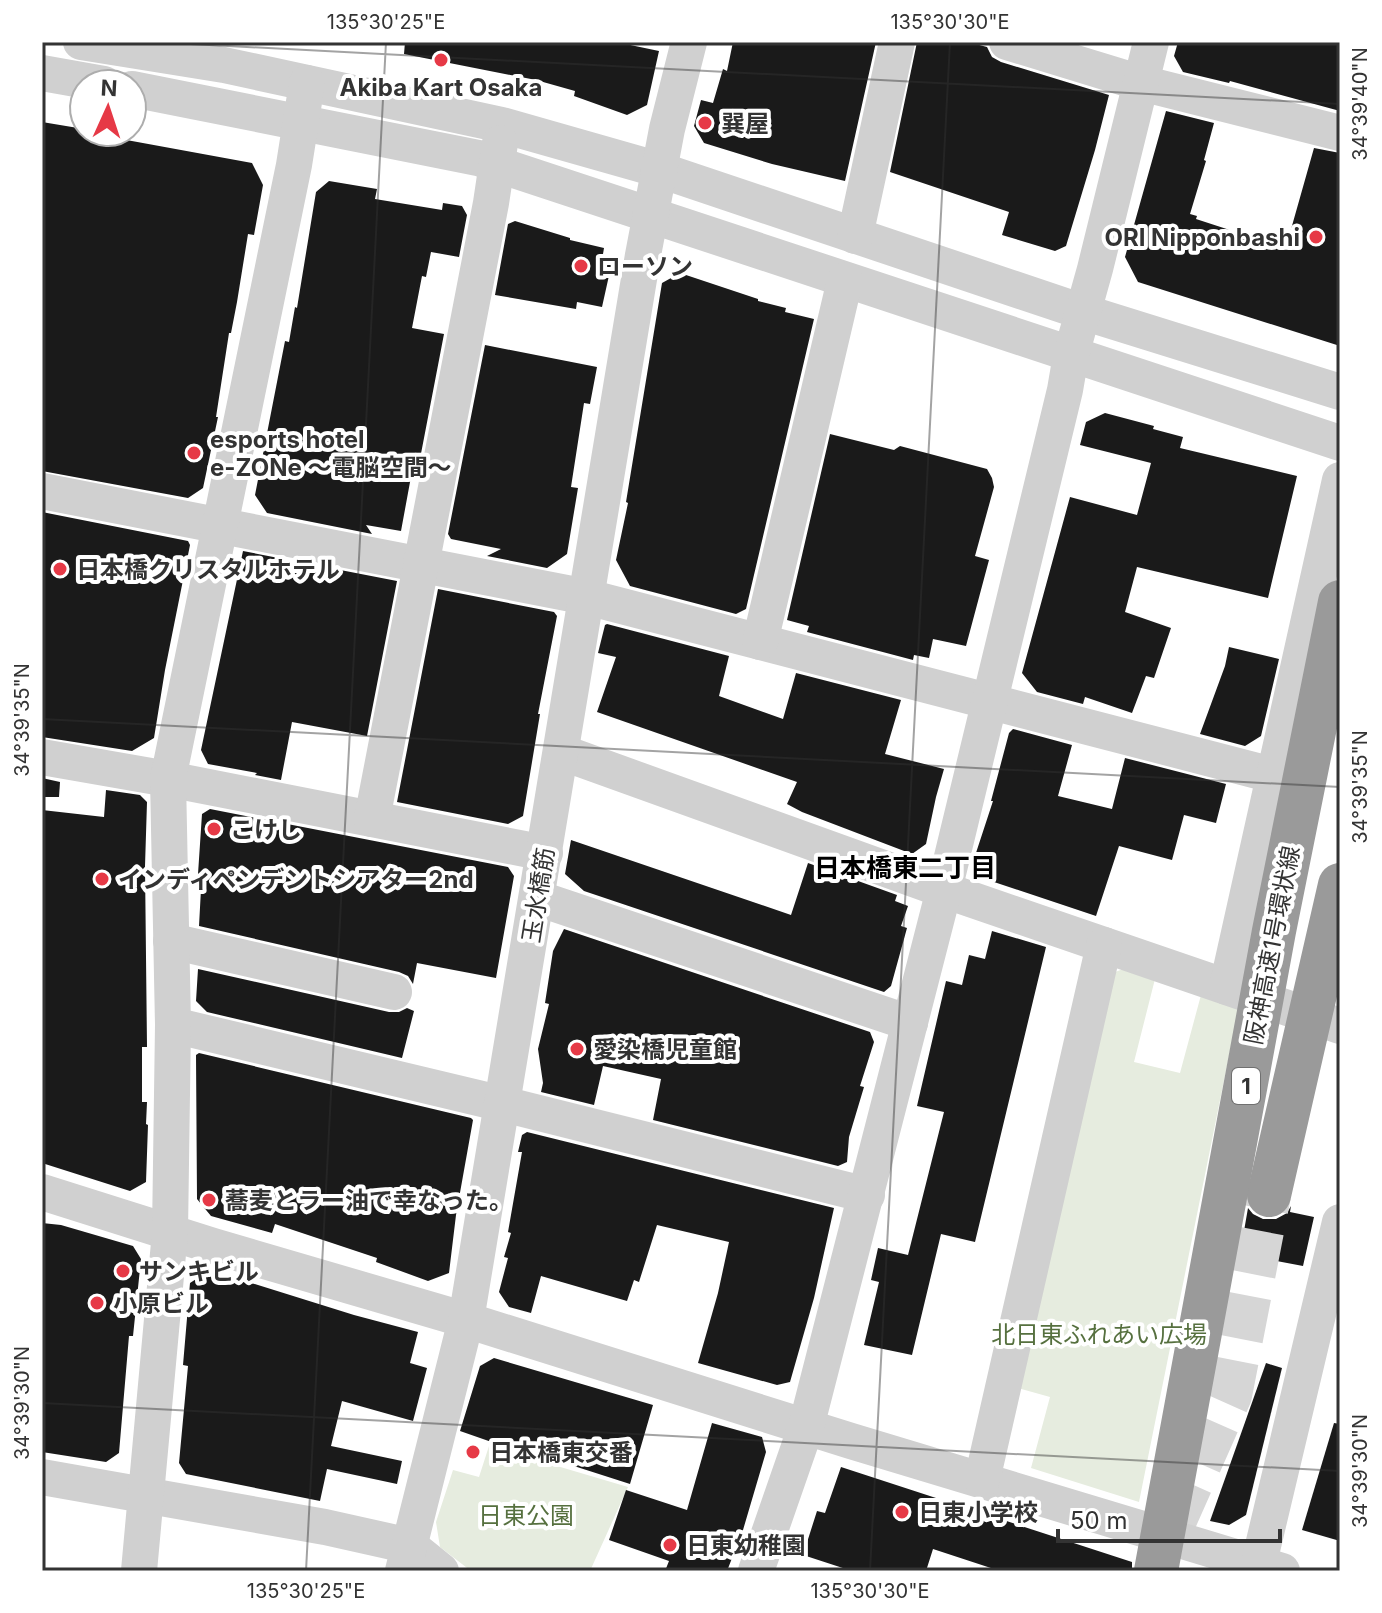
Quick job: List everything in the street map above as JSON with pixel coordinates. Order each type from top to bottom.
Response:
[{"type":"highway","name":"阪神高速1号環状線","points":[[1156,1571],[1274,931],[1340,602]]},
{"type":"highway","points":[[1269,1195],[1340,885]]},
{"type":"street","points":[[81,42],[226,54],[307,83],[502,125],[660,170],[1083,312],[1340,392]]},
{"type":"street","name":"玉水橋筋","points":[[406,1558],[466,1320],[651,215],[667,129],[689,42]]},
{"type":"street","points":[[855,236],[897,42]]},
{"type":"street","points":[[1007,42],[1141,83],[1340,133]]},
{"type":"street","points":[[756,1571],[806,1427],[867,1195],[990,701],[1071,355],[1151,42]]},
{"type":"street","points":[[42,73],[68,78]]},
{"type":"street","points":[[139,1571],[170,1232],[173,1025],[168,779],[294,165],[307,83]]},
{"type":"street","points":[[148,92],[478,158],[1340,443]]},
{"type":"street","points":[[372,819],[502,125]]},
{"type":"street","points":[[760,642],[845,280]]},
{"type":"street","points":[[1227,987],[1340,480]]},
{"type":"street","points":[[42,491],[587,597],[1273,775]]},
{"type":"street","points":[[561,752],[944,890],[1340,1026]]},
{"type":"street","points":[[42,757],[545,853]]},
{"type":"street","points":[[537,898],[910,1023]]},
{"type":"street","points":[[171,941],[394,992]]},
{"type":"street","points":[[982,1480],[1104,945]]},
{"type":"street","points":[[173,1025],[867,1195]]},
{"type":"street","points":[[42,1192],[466,1320],[1266,1569],[1338,1237]]},
{"type":"street","points":[[42,1477],[325,1527],[441,1571]]},
{"type":"green space","name":"北日東ふれあい広場","points":[[1126,968],[1155,979],[1134,1062],[1180,1073],[1201,995],[1239,1006],[1139,1502],[1031,1468],[1050,1397],[1014,1387],[1107,975]]},
{"type":"green space","name":"日東公園","points":[[489,1446],[628,1487],[590,1571],[471,1571],[440,1547],[436,1522],[453,1470],[479,1477]]},
{"type":"building","points":[[405,42],[616,42],[659,51],[647,105],[627,115],[574,96],[575,91],[536,80],[404,54]]},
{"type":"building","points":[[733,42],[876,42],[845,181],[772,164],[704,143],[694,126],[701,100],[713,103],[723,69],[727,71]]},
{"type":"building","points":[[917,42],[968,42],[987,47],[992,57],[1001,62],[1109,95],[1066,246],[1055,251],[1002,235],[1009,212],[890,172]]},
{"type":"building","points":[[1178,42],[1340,42],[1340,111],[1230,81],[1183,72],[1174,56]]},
{"type":"building","points":[[1166,111],[1214,123],[1190,214],[1197,216],[1196,219],[1279,246],[1286,247],[1314,148],[1340,153],[1340,346],[1138,282],[1125,257]]},
{"type":"building","points":[[42,122],[68,126],[68,148],[148,148],[148,144],[252,163],[263,185],[254,235],[248,234],[203,488],[188,498],[42,471]]},
{"type":"building","points":[[329,181],[377,189],[375,199],[442,210],[443,203],[462,206],[467,215],[459,257],[431,252],[426,277],[422,276],[412,328],[444,334],[419,464],[415,455],[401,531],[366,525],[372,534],[267,513],[255,495],[285,341],[289,342],[297,308],[316,192]]},
{"type":"building","points":[[515,221],[604,248],[602,260],[612,262],[602,307],[577,302],[576,309],[495,295],[508,224]]},
{"type":"building","points":[[680,273],[786,308],[785,312],[814,319],[746,609],[736,614],[630,586],[616,560],[628,503],[662,283]]},
{"type":"building","points":[[485,345],[597,367],[590,404],[584,403],[571,487],[578,488],[567,554],[547,568],[487,556],[501,549],[451,539],[448,534]]},
{"type":"building","points":[[1105,413],[1183,437],[1180,448],[1297,476],[1268,598],[1137,567],[1125,612],[1171,628],[1154,678],[1146,676],[1132,713],[1085,697],[1083,704],[1037,692],[1022,673],[1070,497],[1137,515],[1151,463],[1080,445],[1086,422]]},
{"type":"building","points":[[830,434],[894,450],[900,446],[987,469],[994,487],[975,556],[989,560],[966,646],[933,639],[929,658],[914,655],[913,660],[807,632],[809,626],[787,620]]},
{"type":"building","points":[[42,512],[188,541],[190,545],[154,738],[132,751],[42,737]]},
{"type":"building","points":[[243,551],[397,581],[367,736],[292,722],[281,780],[208,764],[201,750]]},
{"type":"building","points":[[438,589],[554,612],[557,616],[523,816],[508,824],[397,802]]},
{"type":"building","points":[[607,624],[729,656],[719,696],[783,719],[796,673],[901,700],[885,754],[944,769],[926,844],[912,854],[802,812],[787,804],[797,782],[597,712],[616,657],[598,653]]},
{"type":"building","points":[[1229,647],[1279,659],[1261,736],[1245,746],[1200,734]]},
{"type":"building","points":[[1013,729],[1072,745],[1058,796],[1112,809],[1125,758],[1226,784],[1216,823],[1184,815],[1172,860],[1119,846],[1096,916],[979,877],[973,862],[993,801],[1009,733]]},
{"type":"building","points":[[42,778],[60,782],[59,797],[42,797]]},
{"type":"building","points":[[106,790],[140,795],[147,802],[147,1047],[142,1047],[142,1102],[147,1102],[148,1125],[146,1182],[130,1191],[42,1163],[42,810],[104,817]]},
{"type":"building","points":[[210,809],[508,867],[514,876],[496,978],[417,963],[413,984],[408,976],[399,972],[199,926],[201,889],[197,889],[202,814]]},
{"type":"building","points":[[571,840],[791,915],[808,863],[897,895],[895,901],[908,906],[901,926],[907,928],[891,986],[884,992],[584,891],[565,874]]},
{"type":"building","points":[[564,929],[870,1032],[874,1042],[860,1086],[864,1087],[849,1137],[847,1162],[838,1166],[653,1120],[661,1079],[603,1066],[594,1105],[541,1092],[543,1083],[538,1049],[549,1004],[545,1003],[553,951]]},
{"type":"building","points":[[992,931],[1046,947],[975,1242],[941,1234],[912,1355],[864,1345],[879,1282],[871,1280],[878,1248],[908,1255],[944,1112],[917,1106],[946,981],[962,985],[969,955],[985,959]]},
{"type":"building","points":[[198,969],[389,1012],[407,1008],[414,1011],[402,1058],[207,1012],[196,1001]]},
{"type":"building","points":[[199,1053],[471,1118],[449,1273],[428,1281],[376,1262],[377,1258],[275,1224],[272,1233],[211,1216],[197,1199],[196,1055]]},
{"type":"building","points":[[527,1132],[834,1208],[814,1298],[790,1382],[777,1385],[698,1363],[729,1242],[657,1225],[639,1282],[634,1280],[627,1301],[541,1276],[531,1313],[509,1307],[499,1292],[508,1258],[504,1257],[511,1233],[508,1232],[522,1152],[518,1152],[522,1135]]},
{"type":"building","points":[[1291,1206],[1290,1212],[1314,1217],[1303,1266],[1240,1254],[1248,1208],[1263,1219],[1276,1219],[1287,1213]]},
{"type":"building","points":[[42,1223],[61,1225],[133,1246],[141,1259],[133,1336],[129,1336],[119,1453],[106,1462],[42,1452]]},
{"type":"building","points":[[210,1270],[418,1332],[410,1363],[427,1368],[413,1421],[342,1401],[331,1446],[402,1461],[397,1484],[327,1469],[320,1501],[186,1474],[179,1463],[188,1366],[183,1365],[190,1283]]},
{"type":"building","points":[[494,1358],[653,1405],[630,1484],[549,1458],[550,1454],[505,1440],[503,1446],[460,1431],[480,1366]]},
{"type":"building","points":[[1266,1363],[1282,1368],[1246,1515],[1229,1525],[1210,1521]]},
{"type":"building","points":[[712,1423],[762,1437],[766,1452],[743,1530],[727,1571],[665,1571],[669,1561],[609,1540],[626,1490],[687,1510]]},
{"type":"building","points":[[1334,1423],[1340,1424],[1340,1541],[1302,1530]]},
{"type":"building","name":"日東小学校","points":[[841,1467],[1132,1562],[1132,1571],[1000,1571],[933,1549],[926,1571],[852,1571],[803,1555],[817,1511],[825,1513]]},
{"type":"tunnel","points":[[1173,1524],[1230,1395],[1269,1195]]},
{"type":"place","name":"Akiba Kart Osaka","points":[[441,60]]},
{"type":"place","name":"巽屋","points":[[705,123]]},
{"type":"place","name":"ORI Nipponbashi","points":[[1316,237]]},
{"type":"place","name":"ローソン","points":[[581,266]]},
{"type":"place","name":"esports hotel e-ZONe ～電脳空間～","points":[[194,453]]},
{"type":"place","name":"日本橋クリスタルホテル","points":[[60,569]]},
{"type":"place","name":"こけし","points":[[214,829]]},
{"type":"place","name":"インディペンデントシアター2nd","points":[[102,879]]},
{"type":"place","name":"愛染橋児童館","points":[[577,1049]]},
{"type":"place","name":"蕎麦とラー油で幸なった。","points":[[209,1200]]},
{"type":"place","name":"サンキビル","points":[[123,1271]]},
{"type":"place","name":"小原ビル","points":[[97,1303]]},
{"type":"place","name":"日本橋東交番","points":[[473,1452]]},
{"type":"place","name":"日東小学校","points":[[902,1512]]},
{"type":"place","name":"日東幼稚園","points":[[670,1545]]},
{"type":"district","name":"日本橋東二丁目","points":[[905,867]]}]
